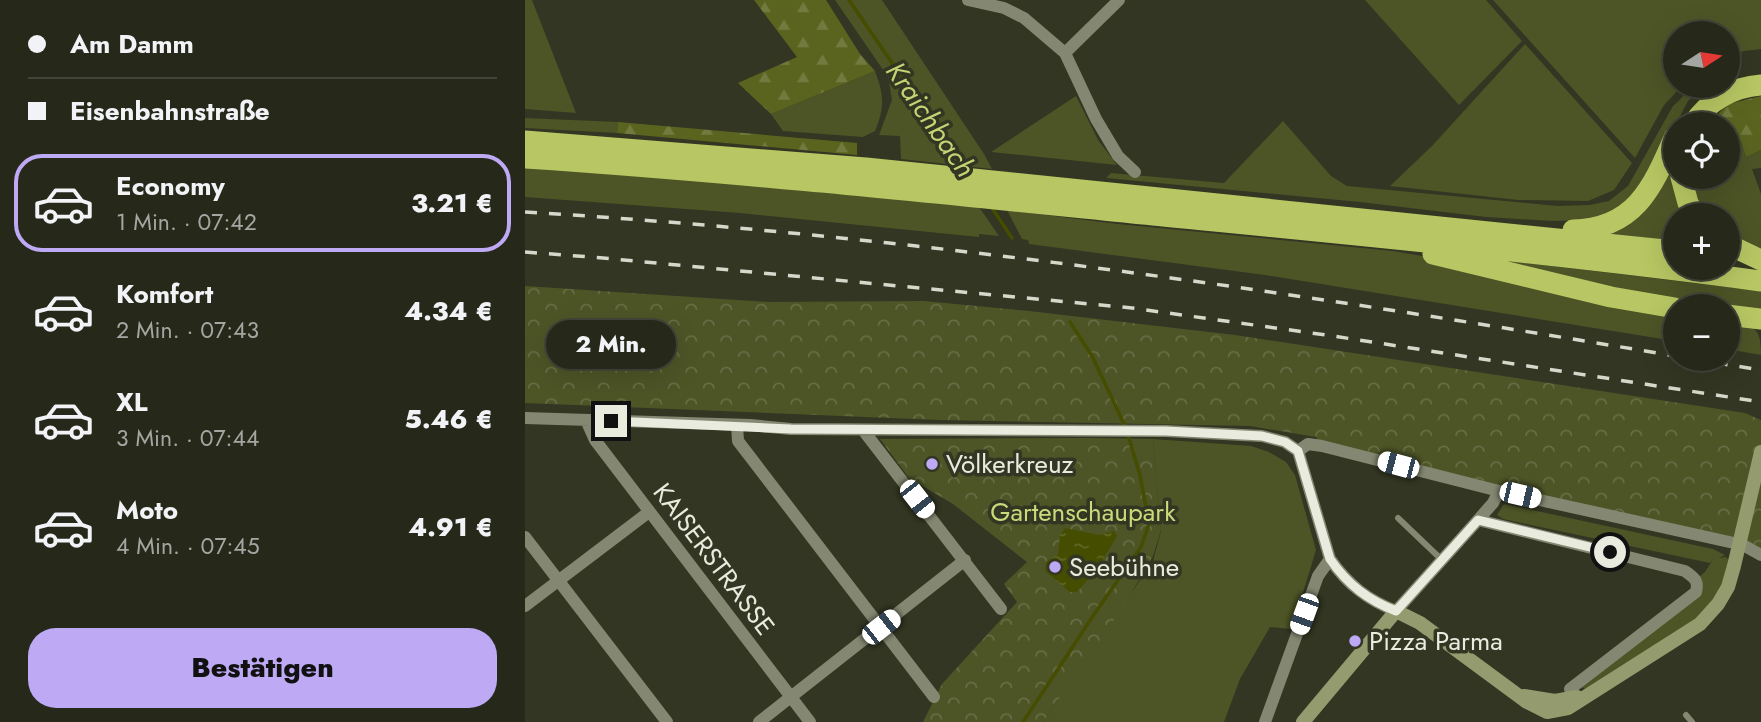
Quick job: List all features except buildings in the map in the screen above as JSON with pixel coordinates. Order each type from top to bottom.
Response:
[{"type":"highway","points":[[1740,75],[1761,71]]},
{"type":"highway","points":[[1702,112],[1726,93],[1761,85]]},
{"type":"highway","points":[[1689,112],[1699,98]]},
{"type":"highway","points":[[525,141],[676,151],[989,180],[1663,250]]},
{"type":"highway","points":[[525,158],[781,177],[1605,261],[1761,281]]},
{"type":"highway","points":[[1494,231],[1585,230],[1608,225],[1633,209],[1644,197],[1663,164]]},
{"type":"highway","points":[[1381,238],[1412,249],[1578,289],[1663,306]]},
{"type":"highway","points":[[1740,250],[1761,261]]},
{"type":"highway","points":[[1740,259],[1761,261]]},
{"type":"highway","points":[[1740,318],[1758,321]]},
{"type":"main road","points":[[1557,717],[1591,692],[1699,624],[1723,596],[1734,566],[1761,452]]},
{"type":"main road","points":[[1305,721],[1396,611],[1420,622],[1527,702],[1557,717]]},
{"type":"main road","points":[[1520,695],[1546,701],[1570,694],[1591,692]]},
{"type":"main road","points":[[1557,717],[1570,694]]},
{"type":"street","points":[[968,0],[1004,8],[1024,18],[1065,53],[1096,119],[1118,156],[1135,172]]},
{"type":"street","points":[[1065,53],[1119,0]]},
{"type":"street","points":[[528,417],[863,430],[1144,431],[1262,436],[1285,442],[1298,451],[1330,559],[1341,575],[1374,603],[1396,611],[1493,503],[1499,491]]},
{"type":"street","name":"KAISERSTRASSE","points":[[586,420],[595,440],[810,722]]},
{"type":"street","points":[[737,425],[738,441],[934,697]]},
{"type":"street","points":[[863,430],[1002,610]]},
{"type":"street","points":[[1298,451],[1308,444],[1322,446],[1499,491],[1743,545],[1761,555]]},
{"type":"street","points":[[525,606],[649,512]]},
{"type":"street","points":[[1478,520],[1685,571],[1696,579],[1696,592],[1570,694]]},
{"type":"street","points":[[525,537],[667,722]]},
{"type":"street","points":[[1265,722],[1318,576],[1330,559]]},
{"type":"street","points":[[759,722],[965,561]]},
{"type":"lane","points":[[1398,518],[1442,560]]},
{"type":"lane","points":[[1686,715],[1692,722]]},
{"type":"green space","points":[[525,0],[532,0],[576,113],[525,109]]},
{"type":"green space","points":[[754,0],[826,0],[860,54],[875,71],[771,114],[738,83],[797,57]]},
{"type":"green space","points":[[835,0],[882,0],[992,169],[901,159],[900,136],[879,135],[892,100],[888,77]]},
{"type":"green space","points":[[1365,0],[1486,0],[1522,41],[1459,105]]},
{"type":"green space","points":[[1493,0],[1761,0],[1761,49],[1740,53],[1740,21],[1663,21],[1663,98],[1671,98],[1664,105],[1635,158]]},
{"type":"green space","points":[[1525,44],[1632,163],[1614,190],[1588,201],[1518,200],[1390,186],[1432,146]]},
{"type":"green space","points":[[875,71],[882,94],[882,108],[875,131],[863,137],[783,131],[771,114]]},
{"type":"green space","points":[[1076,96],[1098,140],[1117,165],[991,152]]},
{"type":"green space","points":[[1761,96],[1761,150],[1746,157],[1740,140],[1740,112],[1720,112],[1728,104]]},
{"type":"green space","points":[[1681,98],[1691,98],[1682,112],[1670,112]]},
{"type":"green space","points":[[525,118],[618,122],[617,133],[525,128]]},
{"type":"green space","points":[[1283,121],[1331,176],[1347,186],[1557,206],[1590,205],[1609,201],[1628,186],[1663,124],[1663,148],[1638,196],[1601,220],[1552,221],[1486,217],[1106,178],[1111,173],[1224,183]]},
{"type":"green space","points":[[618,122],[857,143],[857,155],[617,133]]},
{"type":"green space","points":[[1740,140],[1746,157],[1761,150],[1761,168],[1752,169],[1761,194],[1761,248],[1740,242],[1740,203],[1697,203],[1691,189],[1740,189]]},
{"type":"green space","points":[[1663,162],[1663,189],[1679,189],[1685,203],[1663,203],[1663,240],[1604,233]]},
{"type":"green space","points":[[525,168],[652,176],[979,207],[999,236],[979,234],[979,237],[740,213],[525,197]]},
{"type":"green space","points":[[1007,210],[1118,224],[1393,251],[1663,312],[1663,339],[1265,275],[1029,244],[1028,240],[1022,239]]},
{"type":"green space","points":[[1484,258],[1761,291],[1761,312],[1740,309],[1740,294],[1663,294],[1663,299],[1633,295]]},
{"type":"green space","name":"Gartenschaupark","points":[[525,286],[769,302],[924,301],[1029,311],[1235,335],[1745,413],[1761,420],[1761,549],[1322,446],[1316,437],[1250,426],[939,420],[525,403]]},
{"type":"green space","points":[[1740,324],[1750,326],[1757,333],[1761,355],[1740,351]]},
{"type":"green space","name":"Gartenschaupark","points":[[880,439],[1153,439],[1161,530],[1153,556],[1123,607],[1043,722],[923,722],[942,684],[1017,602],[1004,584],[1027,562],[953,504],[909,478]]},
{"type":"green space","points":[[1153,439],[1251,446],[1286,462],[1295,475],[1316,550],[1292,629],[1270,627],[1240,679],[1224,722],[1043,722],[1153,561],[1161,531]]},
{"type":"green space","points":[[1504,504],[1713,549],[1725,555],[1719,558],[1726,557],[1734,566],[1718,604],[1591,692],[1576,684],[1696,592],[1696,579],[1705,572],[1714,558],[1710,563],[1503,519],[1497,515]]},
{"type":"water","points":[[1065,528],[1099,535],[1114,531],[1117,536],[1098,568],[1077,592],[1070,592],[1045,571],[1046,562],[1058,554],[1060,535]]},
{"type":"waterway","name":"Kraichbach","points":[[849,0],[965,170]]},
{"type":"waterway","name":"Kraichbach","points":[[992,208],[1012,238]]},
{"type":"waterway","name":"Kraichbach","points":[[1070,322],[1092,356],[1126,428]]},
{"type":"waterway","name":"Kraichbach","points":[[1023,722],[1141,547],[1149,524],[1140,475],[1128,435]]},
{"type":"railway","points":[[525,212],[670,222],[958,251],[1245,288],[1663,354]]},
{"type":"railway","points":[[525,252],[1132,308],[1761,402]]},
{"type":"railway","points":[[1740,367],[1761,370]]},
{"type":"place","name":"Völkerkreuz","points":[[932,464]]},
{"type":"place","name":"Seebühne","points":[[1055,567]]},
{"type":"place","name":"Pizza Parma","points":[[1355,641]]},
{"type":"route","points":[[611,421],[750,425],[791,429],[1166,431],[1262,436],[1285,442],[1298,451],[1330,559],[1341,575],[1374,603],[1396,611],[1478,520],[1610,552]]}]
